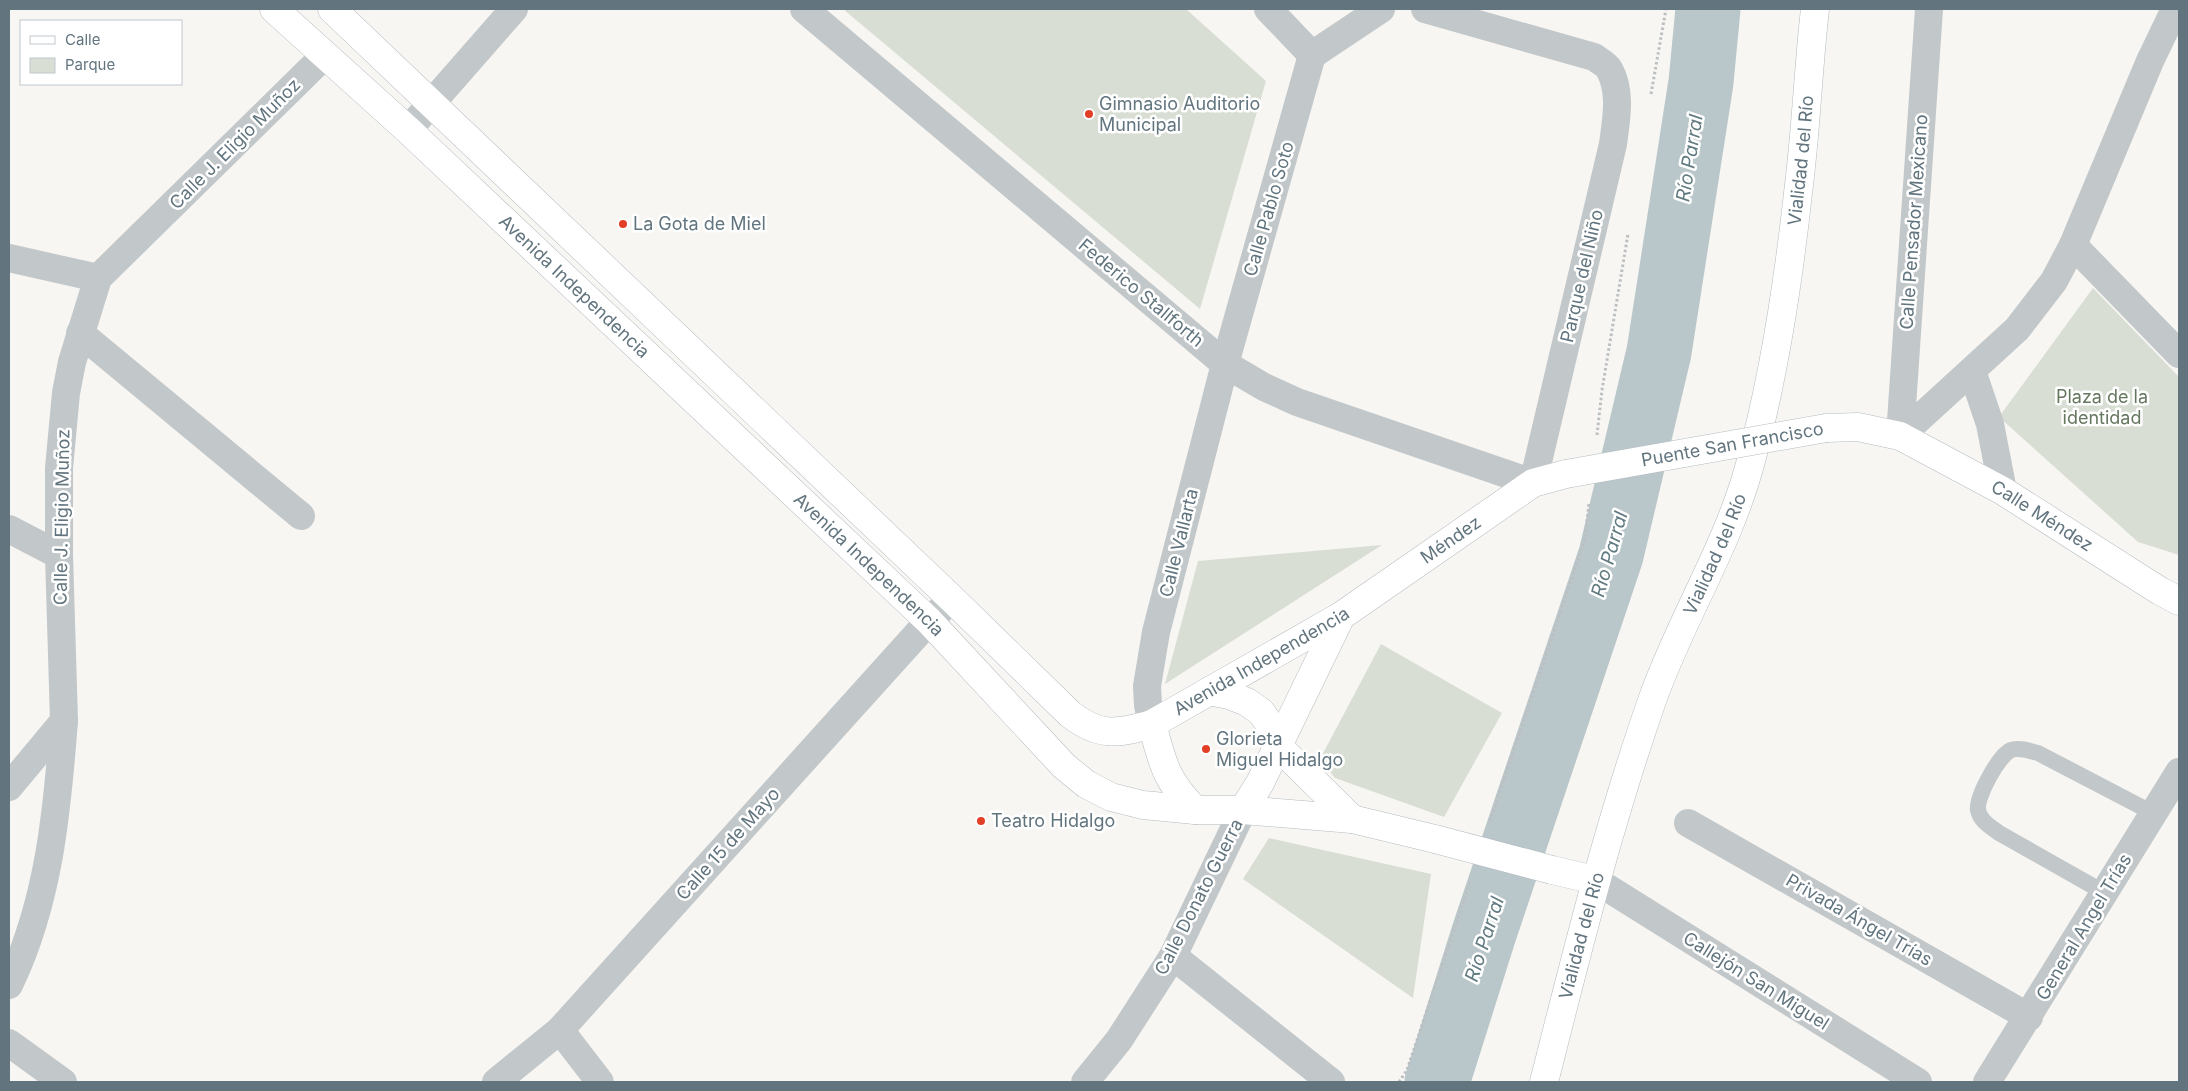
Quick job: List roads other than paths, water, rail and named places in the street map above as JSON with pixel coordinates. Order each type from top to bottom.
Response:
[{"type":"main road","name":"Avenida Independencia","points":[[274,9],[408,130],[929,621],[1064,766],[1086,784],[1110,797],[1143,805],[1195,810],[1243,810],[1260,783],[1341,616]]},
{"type":"main road","name":"Avenida Independencia","points":[[332,9],[1084,726],[1104,732],[1119,732],[1152,724],[1341,616]]},
{"type":"main road","name":"Vialidad del Río","points":[[1544,1082],[1595,880],[1655,692],[1731,521],[1748,470],[1760,425],[1782,314],[1798,192],[1815,9]]},
{"type":"main road","name":"Puente San Francisco","points":[[1566,474],[1826,428],[1858,427],[1900,436]]},
{"type":"main road","name":"Calle Méndez","points":[[1900,436],[2003,491],[2160,591],[2179,601]]},
{"type":"main road","name":"Méndez","points":[[1341,616],[1533,483],[1566,474]]},
{"type":"main road","points":[[1209,691],[1247,702],[1261,712],[1268,722],[1277,745],[1352,819]]},
{"type":"main road","points":[[1152,724],[1162,764],[1177,791],[1195,810]]},
{"type":"main road","points":[[1243,810],[1352,819],[1595,880]]},
{"type":"street","points":[[408,130],[433,104],[514,9]]},
{"type":"street","name":"Federico Stallforth","points":[[804,9],[1225,364],[1264,387],[1297,402],[1533,483]]},
{"type":"street","points":[[1268,9],[1312,55],[1381,9]]},
{"type":"street","name":"Parque del Niño","points":[[1425,9],[1594,57],[1609,68],[1614,86],[1618,110],[1613,144],[1533,483]]},
{"type":"street","name":"Calle Pensador Mexicano","points":[[1900,436],[1929,9]]},
{"type":"street","points":[[1900,436],[2017,329],[2054,281],[2073,245],[2150,61],[2175,9]]},
{"type":"street","name":"Calle Pablo Soto","points":[[1225,364],[1312,55]]},
{"type":"street","name":"Calle J. Eligio Muñoz","points":[[9,985],[22,957],[40,900],[51,853],[64,721],[59,555],[59,468],[62,428],[66,393],[80,333],[98,278],[324,56]]},
{"type":"street","points":[[2073,245],[2179,354]]},
{"type":"street","points":[[9,258],[98,278]]},
{"type":"street","points":[[80,333],[301,516]]},
{"type":"street","name":"Calle Vallarta","points":[[1152,724],[1147,686],[1156,632],[1225,364]]},
{"type":"street","points":[[1972,372],[1990,424],[2003,491]]},
{"type":"street","points":[[9,529],[59,555]]},
{"type":"street","name":"Calle 15 de Mayo","points":[[496,1082],[560,1030],[929,621],[952,599]]},
{"type":"street","points":[[9,787],[64,721]]},
{"type":"street","name":"General Angel Trías","points":[[1988,1082],[2179,772]]},
{"type":"street","name":"Calle Donato Guerra","points":[[1085,1082],[1119,1040],[1173,956],[1243,810]]},
{"type":"street","name":"Privada Ángel Trías","points":[[1688,822],[2029,1017]]},
{"type":"street","name":"Callejón San Miguel","points":[[1595,880],[1918,1082]]},
{"type":"street","points":[[1173,956],[1332,1082]]},
{"type":"street","points":[[560,1030],[600,1082]]},
{"type":"street","points":[[9,1043],[62,1082]]},
{"type":"lane","points":[[2105,893],[1999,833],[1985,822],[1978,811],[1979,799],[1990,776],[2004,754],[2013,749],[2024,749],[2038,753],[2153,813]]},
{"type":"waterway","name":"Río Parral","points":[[1437,1082],[1484,933],[1611,555],[1659,352],[1701,82],[1708,9]]},
{"type":"place","name":"Gimnasio Auditorio Municipal","points":[[1089,114]]},
{"type":"place","name":"La Gota de Miel","points":[[623,224]]},
{"type":"place","name":"Glorieta Miguel Hidalgo","points":[[1206,749]]},
{"type":"place","name":"Teatro Hidalgo","points":[[981,821]]},
{"type":"park label","name":"Plaza de la identidad","points":[[2102,407]]}]
